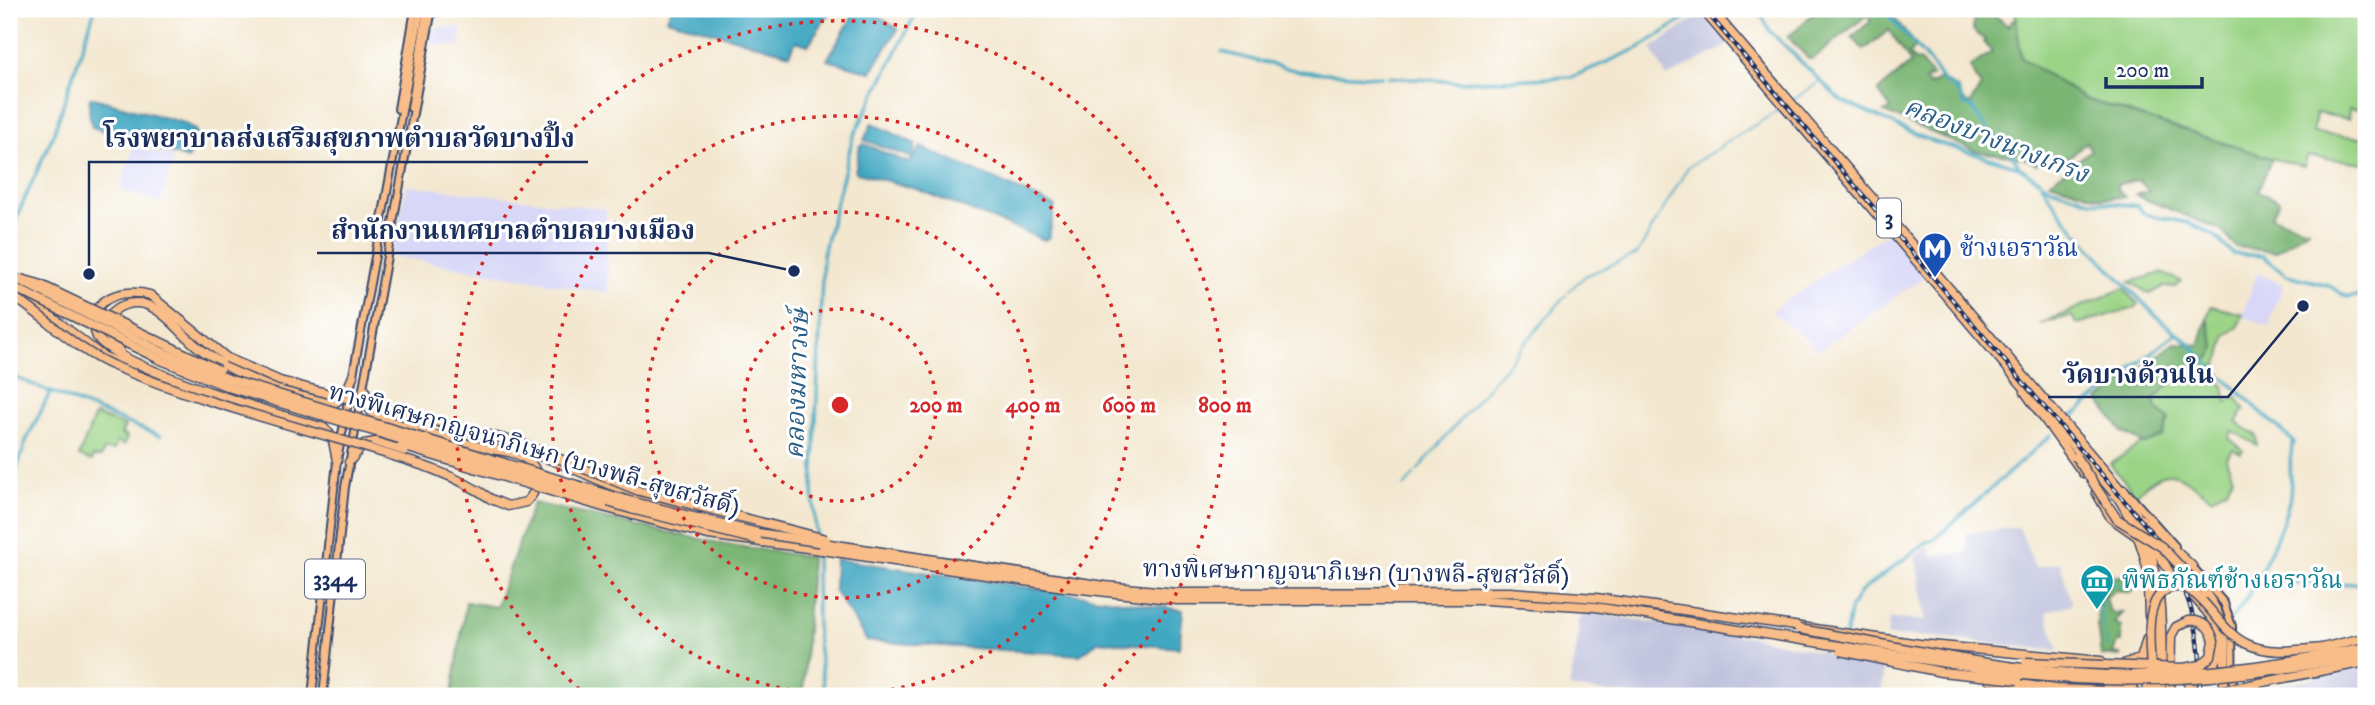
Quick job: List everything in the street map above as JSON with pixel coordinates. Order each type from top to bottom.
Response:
[{"type":"highway","name":"3","points":[[1702,9],[1805,124],[2009,362],[2112,476],[2133,506],[2161,596],[2161,696]]},
{"type":"highway","name":"3","points":[[1711,9],[1805,124]]},
{"type":"highway","points":[[11,279],[39,284],[222,371],[282,390],[334,403],[344,397],[353,376]]},
{"type":"highway","name":"ทางพิเศษกาญจนาภิเษก (บางพลี-สุขสวัสดิ์)","points":[[11,279],[160,360],[249,394],[631,509],[757,540],[1128,596],[1211,601],[1486,600],[1537,603],[1798,634],[2014,666],[2107,675],[2227,670],[2366,647]]},
{"type":"highway","name":"ทางพิเศษกาญจนาภิเษก (บางพลี-สุขสวัสดิ์)","points":[[11,279],[162,352],[250,387],[673,513],[758,533],[1105,586],[1177,593],[1563,595],[1645,604],[2015,674],[2108,682],[2227,678],[2366,654]]},
{"type":"highway","points":[[333,461],[330,432],[130,362],[108,350],[94,331],[95,315],[104,300],[113,294],[138,292],[150,295],[227,358],[280,381],[515,442],[614,483],[703,509],[834,540],[848,547]]},
{"type":"highway","points":[[9,295],[43,310],[102,356],[141,371],[603,507],[708,535],[757,540]]},
{"type":"highway","points":[[18,300],[86,351],[115,366],[234,409],[423,465],[462,481],[508,506],[526,502],[536,489],[535,470],[521,456],[465,443],[374,415],[366,404],[365,390]]},
{"type":"highway","points":[[234,397],[120,352],[108,336],[110,315],[125,304],[147,305],[212,358],[239,373],[282,390]]},
{"type":"highway","name":"3","points":[[2009,362],[2017,376],[2133,506],[2155,604],[2151,696]]},
{"type":"highway","points":[[2017,376],[2117,519],[2173,557],[2217,608],[2225,629],[2223,696]]},
{"type":"highway","points":[[2017,376],[2035,408],[2090,483],[2110,518],[2138,537]]},
{"type":"highway","points":[[349,462],[364,444],[376,442],[563,500],[603,507]]},
{"type":"highway","points":[[465,443],[546,458],[612,487],[688,509],[703,509]]},
{"type":"highway","points":[[2139,519],[2160,555],[2191,595],[2240,645],[2262,653],[2288,655],[2366,637]]},
{"type":"highway","points":[[2139,519],[2192,566]]},
{"type":"highway","points":[[2142,546],[2148,584],[2151,696]]},
{"type":"highway","points":[[2160,555],[2192,566]]},
{"type":"highway","points":[[2151,696],[2151,612],[2159,596],[2172,588],[2183,587],[2194,593],[2226,628],[2248,644],[2282,651],[2322,648]]},
{"type":"highway","points":[[1959,675],[2093,685],[2188,684],[2207,673],[2218,657],[2221,640],[2212,619]]},
{"type":"highway","points":[[1798,634],[1842,631],[2031,663],[2183,668],[2206,662],[2215,645],[2210,629],[2195,620],[2176,627],[2171,635],[2170,696]]},
{"type":"highway","points":[[1920,644],[2132,663],[2143,656],[2149,628]]},
{"type":"highway","points":[[1798,634],[1959,675],[2078,690],[2135,692],[2140,696]]},
{"type":"highway","points":[[2193,696],[2366,662]]},
{"type":"highway","points":[[2034,680],[2132,685],[2136,676],[2132,663]]},
{"type":"main road","name":"3344","points":[[396,135],[415,9]]},
{"type":"main road","name":"3344","points":[[312,696],[333,461],[353,376],[421,9]]},
{"type":"main road","name":"3344","points":[[408,137],[427,9]]},
{"type":"main road","name":"3344","points":[[323,696],[349,462],[365,390],[432,9]]},
{"type":"main road","points":[[2133,506],[2224,603],[2234,633],[2233,696]]},
{"type":"shaded area","points":[[1702,14],[1729,45],[1667,77],[1651,48]]},
{"type":"shaded area","points":[[434,27],[461,28],[460,46],[430,45]]},
{"type":"shaded area","points":[[133,147],[174,157],[161,203],[120,190]]},
{"type":"shaded area","points":[[407,185],[606,209],[608,293],[392,256]]},
{"type":"shaded area","points":[[1887,233],[1924,277],[1819,350],[1771,311]]},
{"type":"shaded area","points":[[2257,273],[2284,285],[2271,316],[2271,326],[2242,316]]},
{"type":"shaded area","points":[[2019,527],[2035,568],[2060,562],[2072,604],[2046,612],[2059,651],[1932,637],[1887,636],[1889,619],[1926,620],[1915,556],[1929,546],[1931,555],[1967,553],[1966,533]]},
{"type":"shaded area","points":[[1585,612],[1757,638],[1884,665],[1881,696],[1638,696],[1569,688],[1580,628],[1577,624]]},
{"type":"shaded area","points":[[2366,667],[2366,696],[2239,696],[2239,693]]},
{"type":"green space","points":[[1818,9],[1887,9],[1917,46],[1909,54],[1915,61],[1919,60],[1932,76],[1925,80],[1929,85],[1941,79],[1958,89],[1963,100],[1970,104],[1981,86],[1970,67],[1992,52],[1983,42],[1985,40],[1973,30],[1974,22],[1969,16],[1963,18],[1955,9],[1987,9],[2008,26],[2016,17],[2021,58],[2085,99],[2272,158],[2258,191],[2280,201],[2271,217],[2308,229],[2275,252],[2236,247],[2221,230],[2135,195],[2149,191],[2139,180],[2118,184],[2116,188],[2125,197],[2101,198],[2050,182],[2091,150],[2086,142],[2067,159],[2046,158],[2036,164],[2023,158],[1975,151],[1884,112],[1891,109],[1878,91],[1911,63],[1889,30],[1864,50],[1852,37],[1871,21],[1867,15],[1813,59],[1808,58],[1788,37]]},
{"type":"green space","points":[[2015,9],[2366,11],[2365,110],[2349,109],[2348,119],[2316,113],[2313,133],[2366,138],[2366,163],[2307,156],[2305,166],[2265,157],[2085,99],[2021,58]]},
{"type":"green space","points":[[2161,273],[2181,281],[2175,287],[2163,287],[2150,294],[2130,282]]},
{"type":"green space","points":[[2124,288],[2138,304],[2135,308],[2077,324],[2071,316],[2040,324]]},
{"type":"green space","points":[[2211,306],[2243,314],[2238,327],[2226,335],[2221,357],[2211,374],[2224,386],[2227,402],[2236,396],[2245,410],[2236,422],[2256,435],[2257,445],[2232,431],[2229,438],[2243,450],[2241,453],[2233,449],[2226,459],[2233,477],[2227,488],[2212,498],[2183,478],[2167,474],[2158,477],[2136,495],[2110,464],[2142,443],[2145,444],[2157,409],[2154,399],[2186,369],[2203,366],[2215,347],[2207,319]]},
{"type":"green space","points":[[2207,319],[2215,347],[2213,354],[2203,366],[2186,369],[2154,399],[2157,409],[2169,419],[2163,436],[2145,444],[2122,432],[2099,400],[2175,343],[2199,345]]},
{"type":"green space","points":[[95,415],[125,426],[121,434],[127,437],[124,445],[117,442],[114,450],[104,450],[101,457],[93,457],[92,461],[79,456]]},
{"type":"green space","points":[[533,503],[723,544],[811,557],[803,696],[452,694],[466,602],[496,607]]},
{"type":"green space","points":[[2100,568],[2116,577],[2141,570],[2141,580],[2133,576],[2133,591],[2130,593],[2115,590],[2106,597],[2109,610],[2113,614],[2123,612],[2114,622],[2121,627],[2121,642],[2117,642],[2113,654],[2121,654],[2121,657],[2101,655],[2097,623]]},
{"type":"water","points":[[671,9],[832,9],[808,45],[796,41],[790,54],[667,19]]},
{"type":"water","points":[[857,9],[868,9],[898,29],[871,72],[827,60]]},
{"type":"water","points":[[90,97],[184,123],[196,131],[196,144],[188,159],[92,127]]},
{"type":"water","points":[[872,123],[916,144],[912,158],[864,140]]},
{"type":"water","points":[[864,144],[909,163],[921,147],[1055,206],[1049,237],[1045,240],[916,189],[855,172],[860,145]]},
{"type":"water","points":[[835,559],[1183,610],[1179,648],[1099,641],[1080,655],[867,641],[834,590]]},
{"type":"waterway","points":[[9,234],[53,135],[95,9]]},
{"type":"waterway","name":"คลองมหาวงษ์","points":[[816,534],[813,490],[823,254],[853,137],[918,9]]},
{"type":"waterway","name":"คลองบางนางเกรง","points":[[1758,9],[1770,31],[1840,100],[1931,141],[2019,167],[2049,187],[2091,201],[2138,206],[2144,214],[2189,223],[2214,235],[2233,254],[2263,256],[2287,275],[2328,285],[2347,297],[2366,296]]},
{"type":"waterway","points":[[1883,9],[1929,61],[1942,80],[1959,92],[1964,104],[1973,108],[1983,124],[2015,158],[2019,167]]},
{"type":"waterway","points":[[1388,77],[1460,82],[1572,77],[1639,48],[1698,10]]},
{"type":"waterway","points":[[1222,52],[1298,71],[1381,77]]},
{"type":"waterway","points":[[1793,100],[1821,81]]},
{"type":"waterway","points":[[1569,291],[1585,276],[1637,254],[1688,167],[1782,108]]},
{"type":"waterway","points":[[2042,184],[2064,217],[2155,315],[2190,344],[2294,442],[2290,494],[2285,513],[2257,579],[2232,618]]},
{"type":"waterway","points":[[1417,471],[1566,295]]},
{"type":"waterway","points":[[2068,420],[2175,334]]},
{"type":"waterway","points":[[9,375],[160,436]]},
{"type":"waterway","points":[[9,493],[26,441],[50,393]]},
{"type":"waterway","points":[[1958,518],[2051,435]]},
{"type":"waterway","points":[[1404,487],[1414,475]]},
{"type":"waterway","points":[[1851,608],[1859,593],[1927,542],[1934,540],[1956,520]]},
{"type":"waterway","name":"คลองมหาวงษ์","points":[[816,549],[817,636],[825,696]]},
{"type":"waterway","points":[[2107,647],[2101,614],[2102,587],[2108,582],[2130,588]]},
{"type":"waterway","points":[[2255,582],[2366,584]]},
{"type":"waterway","points":[[1841,661],[1850,611]]},
{"type":"railway","points":[[1704,9],[2157,539],[2178,575],[2192,614],[2199,654],[2199,696]]},
{"type":"place","name":"สำนักงานเทศบาลตำบลบางเมือง","points":[[794,271]]},
{"type":"place","name":"โรงพยาบาลส่งเสริมสุขภาพตำบลวัดบางปิ้ง","points":[[89,274]]},
{"type":"place","name":"ช้างเอราวัณ","points":[[1935,279]]},
{"type":"place","name":"วัดบางด้วนใน","points":[[2303,306]]},
{"type":"place","name":"พิพิธภัณฑ์ช้างเอราวัณ","points":[[2097,611]]}]
